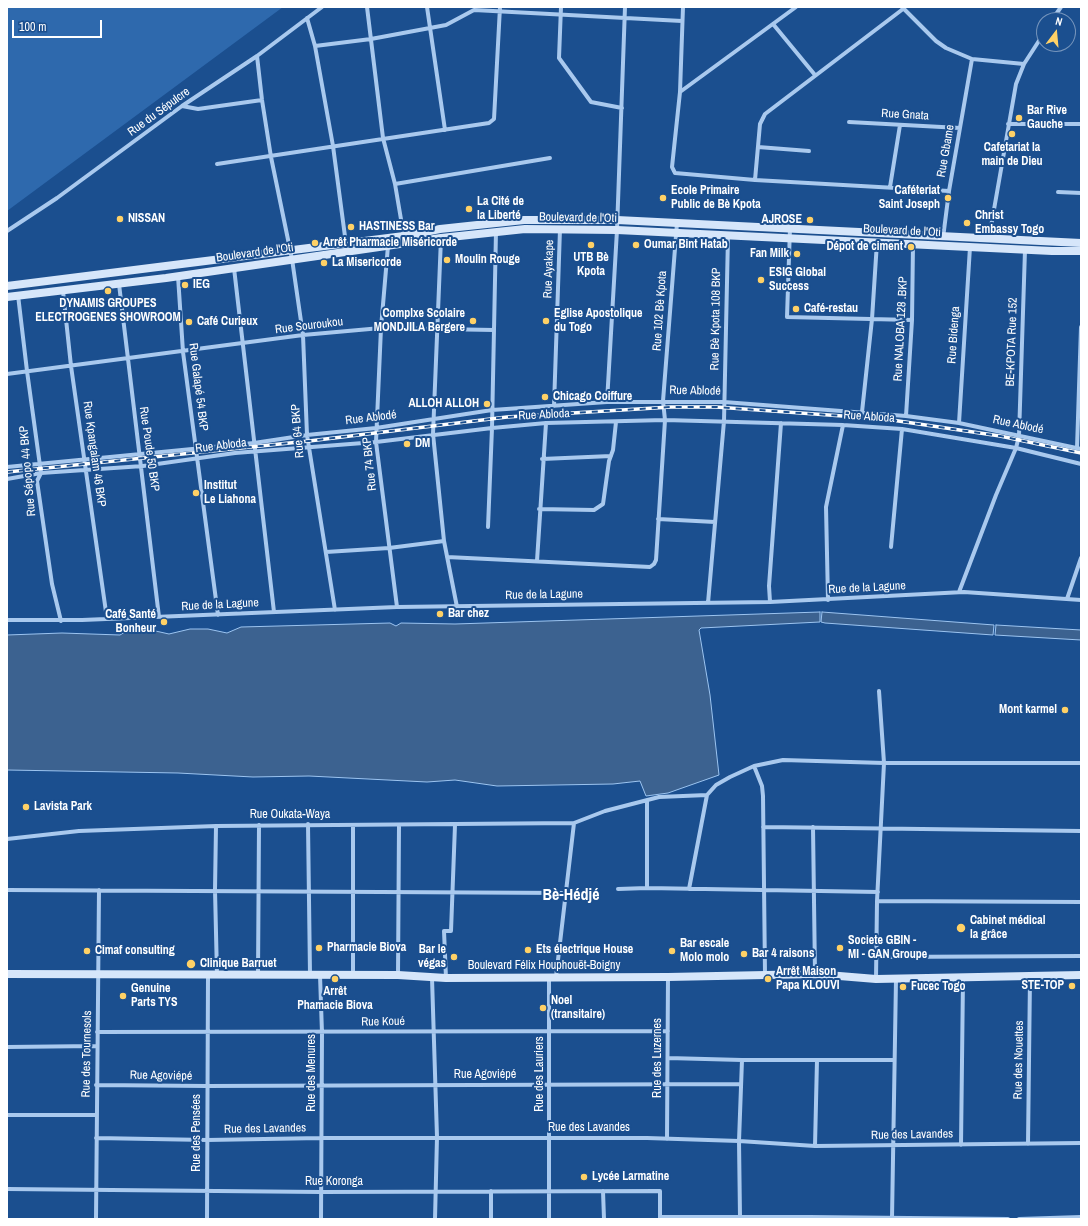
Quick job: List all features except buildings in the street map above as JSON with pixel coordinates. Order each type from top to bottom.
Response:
[{"type":"main road","name":"Boulevard de l'Oti","points":[[7,286],[290,250],[388,246],[440,229],[524,220],[617,220],[1081,242]]},
{"type":"main road","points":[[524,220],[525,229]]},
{"type":"main road","name":"Boulevard de l'Oti","points":[[7,297],[33,295],[234,268],[292,259],[347,247],[525,229],[617,230],[1025,250],[1081,251]]},
{"type":"main road","name":"Boulevard Félix Houphouët-Boigny","points":[[7,974],[98,973],[208,976],[398,975],[446,978],[668,978],[765,974],[815,974],[876,979],[1081,975]]},
{"type":"street","name":"Rue du Sépulcre","points":[[7,231],[74,186],[182,106],[257,56],[322,7]]},
{"type":"street","points":[[366,7],[383,138],[396,184],[405,240]]},
{"type":"street","points":[[427,7],[445,130]]},
{"type":"street","points":[[561,7],[559,58],[591,102],[622,108]]},
{"type":"street","points":[[607,402],[617,230],[625,7]]},
{"type":"street","points":[[683,7],[680,92],[672,170],[675,172],[754,180],[948,190]]},
{"type":"street","points":[[680,92],[796,7]]},
{"type":"street","points":[[315,46],[370,39],[431,28],[454,22],[474,10],[500,8],[560,14],[682,21]]},
{"type":"street","points":[[217,164],[271,157],[383,138],[489,124],[494,119],[500,8]]},
{"type":"street","points":[[754,180],[762,119],[815,75],[903,8],[936,41],[946,48],[972,59],[1024,64]]},
{"type":"street","points":[[308,18],[315,46],[333,146],[347,247]]},
{"type":"street","points":[[773,24],[815,75]]},
{"type":"street","points":[[989,238],[1016,84],[1024,64],[1036,45]]},
{"type":"street","name":"Rue 64 BKP","points":[[257,56],[271,157],[292,259],[303,336],[307,435],[335,610]]},
{"type":"street","name":"Rue Gbame","points":[[942,246],[948,190],[972,59]]},
{"type":"street","points":[[182,106],[198,109],[262,100]]},
{"type":"street","name":"Rue Gnata","points":[[849,122],[960,128]]},
{"type":"street","points":[[1008,124],[1081,124]]},
{"type":"street","points":[[890,187],[900,125]]},
{"type":"street","points":[[758,147],[809,150]]},
{"type":"street","points":[[396,184],[550,158]]},
{"type":"street","points":[[1058,192],[1081,193]]},
{"type":"street","name":"Rue 102 Bè Kpota","points":[[536,561],[650,567],[656,560],[664,420],[663,401],[677,223]]},
{"type":"street","points":[[790,228],[787,317],[912,320]]},
{"type":"street","name":"Rue Ayakape","points":[[554,406],[560,229]]},
{"type":"street","points":[[488,527],[492,428],[496,231]]},
{"type":"street","name":"Rue Bè Kpota 108 BKP","points":[[708,603],[724,421],[728,236]]},
{"type":"street","points":[[441,238],[433,434],[444,541],[457,607]]},
{"type":"street","points":[[862,412],[872,319],[877,242]]},
{"type":"street","name":"Rue NALOBA 128 .BKP","points":[[906,416],[912,320],[914,244]]},
{"type":"street","name":"Rue 74 BKP","points":[[388,246],[381,328],[376,442],[397,607]]},
{"type":"street","name":"Rue Bidenga","points":[[959,423],[970,247]]},
{"type":"street","name":"BE-KPOTA Rue 152","points":[[959,592],[996,494],[1016,448],[1019,436],[1025,250]]},
{"type":"street","points":[[234,268],[274,612]]},
{"type":"street","name":"Rue Galapé 54 BKP","points":[[178,275],[183,352],[218,615]]},
{"type":"street","name":"Rue Poude 50 BKP","points":[[119,284],[138,454],[143,466],[159,617]]},
{"type":"street","name":"Rue Kpangalam 46 BKP","points":[[63,291],[71,366],[107,619]]},
{"type":"street","name":"Rue Sépopo 44 BKP","points":[[18,295],[40,462],[41,473],[37,481],[52,584],[61,621]]},
{"type":"street","points":[[1079,449],[1081,327]]},
{"type":"street","name":"Rue Souroukou","points":[[7,374],[303,336],[381,328],[494,330]]},
{"type":"street","name":"Rue Ablodé","points":[[7,467],[40,462],[85,460],[254,443],[307,435],[376,428],[492,410],[607,402],[663,401],[724,402],[906,416],[959,423],[1079,449]]},
{"type":"street","name":"Rue Abloda","points":[[7,479],[41,473],[143,466],[255,451],[376,442],[433,434],[546,423],[664,420],[843,425],[902,429],[1016,448],[1081,464]]},
{"type":"street","points":[[539,509],[594,510],[599,508],[605,500],[616,422]]},
{"type":"street","points":[[447,557],[536,561],[542,459],[546,423]]},
{"type":"street","points":[[770,602],[769,586],[781,423]]},
{"type":"street","points":[[828,600],[826,507],[843,425]]},
{"type":"street","points":[[891,547],[902,429]]},
{"type":"street","points":[[542,459],[611,456]]},
{"type":"street","points":[[658,519],[715,522]]},
{"type":"street","points":[[326,552],[389,548],[444,541]]},
{"type":"street","points":[[1067,599],[1081,558]]},
{"type":"street","name":"Rue de la Lagune","points":[[7,619],[61,621],[397,607],[770,602],[959,592],[1081,600]]},
{"type":"street","points":[[876,979],[877,901],[882,829],[884,764],[879,691]]},
{"type":"street","points":[[689,889],[707,795],[716,785],[754,766],[783,760],[884,764],[1081,763]]},
{"type":"street","points":[[754,766],[763,790],[765,974]]},
{"type":"street","points":[[574,823],[605,811],[647,800],[676,795],[707,795]]},
{"type":"street","points":[[647,800],[647,888]]},
{"type":"street","name":"Rue Oukata-Waya","points":[[7,839],[79,831],[216,826],[308,824],[455,825],[574,823]]},
{"type":"street","name":"Rue des Lauriers","points":[[549,1219],[550,1031],[552,977],[567,893],[574,823]]},
{"type":"street","points":[[308,824],[310,975]]},
{"type":"street","points":[[258,975],[259,825]]},
{"type":"street","points":[[353,825],[354,975]]},
{"type":"street","points":[[398,975],[399,825]]},
{"type":"street","points":[[446,978],[444,931],[451,931],[455,825]]},
{"type":"street","points":[[216,826],[215,890],[217,976]]},
{"type":"street","points":[[763,827],[1081,830]]},
{"type":"street","points":[[813,827],[815,974]]},
{"type":"street","points":[[618,889],[647,888],[878,892]]},
{"type":"street","points":[[7,890],[567,893]]},
{"type":"street","name":"Rue des Tournesols","points":[[96,1219],[96,1046],[99,890]]},
{"type":"street","points":[[877,901],[1081,902]]},
{"type":"street","points":[[877,957],[1081,956]]},
{"type":"street","name":"Rue des Menures","points":[[320,975],[322,1033],[321,1219]]},
{"type":"street","name":"Rue des Pensées","points":[[207,1219],[208,976]]},
{"type":"street","points":[[432,977],[435,1032],[437,1137],[435,1219]]},
{"type":"street","name":"Rue des Nouettes","points":[[1028,1144],[1030,977]]},
{"type":"street","name":"Rue des Luzernes","points":[[667,1139],[668,978]]},
{"type":"street","points":[[892,1218],[896,978]]},
{"type":"street","points":[[961,1145],[964,978]]},
{"type":"street","name":"Rue Koué","points":[[97,1032],[322,1033],[668,1031]]},
{"type":"street","points":[[7,1047],[96,1046]]},
{"type":"street","points":[[668,1058],[742,1060],[894,1060]]},
{"type":"street","points":[[740,1217],[739,1140],[742,1060]]},
{"type":"street","points":[[815,1146],[817,1060]]},
{"type":"street","name":"Rue Agoviépé","points":[[96,1085],[741,1084]]},
{"type":"street","points":[[7,1115],[96,1114]]},
{"type":"street","name":"Rue des Lavandes","points":[[96,1138],[207,1140],[437,1137],[667,1139],[739,1140],[815,1146],[1081,1143]]},
{"type":"street","name":"Rue Koronga","points":[[7,1189],[96,1189],[207,1192],[660,1190],[660,1218]]},
{"type":"street","points":[[603,1190],[604,1219]]},
{"type":"street","points":[[491,1191],[491,1219]]},
{"type":"street","points":[[660,1218],[740,1217],[1008,1219]]},
{"type":"street","points":[[1019,1219],[1081,1217]]},
{"type":"shaded area","points":[[7,7],[283,7],[7,211]]},
{"type":"shaded area","points":[[820,612],[820,622],[701,628],[699,630],[710,695],[719,775],[668,793],[646,796],[640,781],[613,784],[497,786],[455,780],[427,782],[309,776],[253,777],[178,773],[7,770],[7,635],[62,633],[120,635],[130,629],[151,630],[169,634],[190,629],[208,629],[227,633],[241,627],[390,623],[396,626],[401,623],[455,624]]},
{"type":"shaded area","points":[[822,612],[994,625],[993,635],[825,623],[821,622]]},
{"type":"shaded area","points":[[996,625],[1081,630],[1081,640],[995,635]]},
{"type":"railway","points":[[7,472],[309,441],[507,417],[671,407],[716,407],[885,419],[1000,436],[1081,453]]},
{"type":"place","name":"Bar Rive Gauche","points":[[1019,118]]},
{"type":"place","name":"Cafetariat la main de Dieu","points":[[1012,134]]},
{"type":"place","name":"Ecole Primaire Public de Bè Kpota","points":[[663,198]]},
{"type":"place","name":"Caféteriat Saint Joseph","points":[[948,198]]},
{"type":"place","name":"La Cité de la Liberté","points":[[469,209]]},
{"type":"place","name":"NISSAN","points":[[120,219]]},
{"type":"place","name":"AJROSE","points":[[810,220]]},
{"type":"place","name":"Christ Embassy Togo","points":[[967,223]]},
{"type":"place","name":"HASTINESS Bar","points":[[351,227]]},
{"type":"place","name":"Arrêt Pharmacie Miséricorde","points":[[315,243]]},
{"type":"place","name":"UTB Bè Kpota","points":[[591,245]]},
{"type":"place","name":"Oumar Bint Hatab","points":[[636,245]]},
{"type":"place","name":"Dépot de ciment","points":[[911,247]]},
{"type":"place","name":"Fan Milk","points":[[797,254]]},
{"type":"place","name":"Moulin Rouge","points":[[447,260]]},
{"type":"place","name":"La Misericorde","points":[[324,263]]},
{"type":"place","name":"ESIG Global Success","points":[[761,280]]},
{"type":"place","name":"IEG","points":[[185,285]]},
{"type":"place","name":"DYNAMIS GROUPES ELECTROGENES SHOWROOM","points":[[108,291]]},
{"type":"place","name":"Café-restau","points":[[796,309]]},
{"type":"place","name":"Complxe Scolaire MONDJILA Bergere","points":[[473,321]]},
{"type":"place","name":"Eglise Apostolique du Togo","points":[[546,321]]},
{"type":"place","name":"Café Curieux","points":[[189,322]]},
{"type":"place","name":"Chicago Coiffure","points":[[545,397]]},
{"type":"place","name":"ALLOH ALLOH","points":[[487,404]]},
{"type":"place","name":"DM","points":[[407,444]]},
{"type":"place","name":"Institut Le Liahona","points":[[196,493]]},
{"type":"place","name":"Bar chez","points":[[440,614]]},
{"type":"place","name":"Café Santé Bonheur","points":[[164,622]]},
{"type":"place","name":"Mont karmel","points":[[1065,710]]},
{"type":"place","name":"Lavista Park","points":[[26,807]]},
{"type":"place","name":"Cabinet médical la grâce","points":[[961,928]]},
{"type":"place","name":"Pharmacie Biova","points":[[319,948]]},
{"type":"place","name":"Societe GBIN - MI - GAN Groupe","points":[[840,948]]},
{"type":"place","name":"Ets électrique House","points":[[528,950]]},
{"type":"place","name":"Cimaf consulting","points":[[87,951]]},
{"type":"place","name":"Bar escale Molo molo","points":[[672,951]]},
{"type":"place","name":"Bar 4 raisons","points":[[744,954]]},
{"type":"place","name":"Bar le végas","points":[[454,957]]},
{"type":"place","name":"Clinique Barruet","points":[[191,964]]},
{"type":"place","name":"Arrêt Phamacie Biova","points":[[335,979]]},
{"type":"place","name":"Arrêt Maison Papa KLOUVI","points":[[768,979]]},
{"type":"place","name":"STE-TOP","points":[[1072,986]]},
{"type":"place","name":"Fucec Togo","points":[[903,987]]},
{"type":"place","name":"Genuine Parts TYS","points":[[123,996]]},
{"type":"place","name":"Noel (transitaire)","points":[[543,1008]]},
{"type":"place","name":"Lycée Larmatine","points":[[584,1177]]},
{"type":"district","name":"Bè-Hédjé","points":[[571,896]]}]
